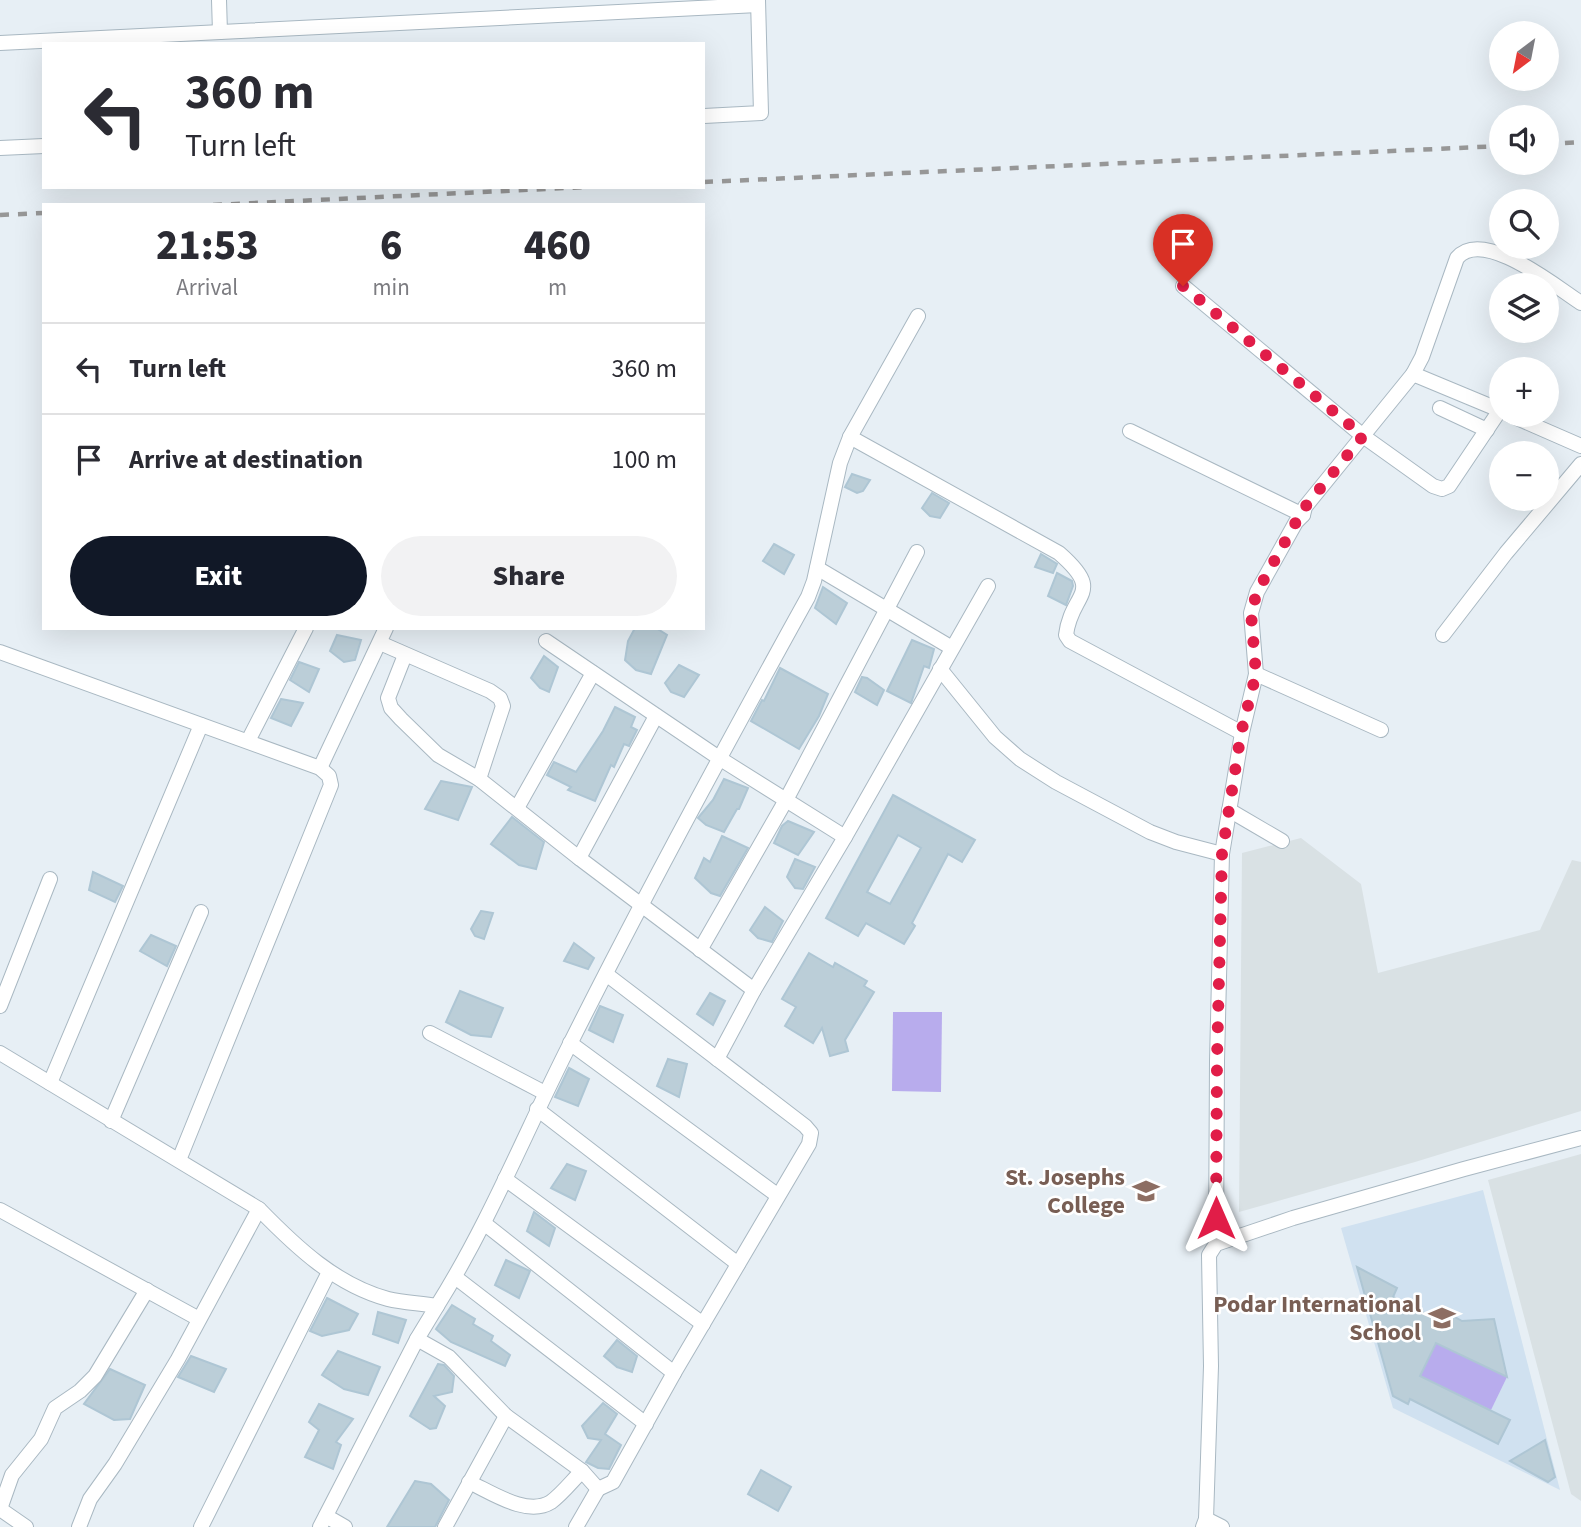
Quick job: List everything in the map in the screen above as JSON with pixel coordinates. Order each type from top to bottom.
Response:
[{"type":"street","points":[[219,0],[220,32]]},
{"type":"street","points":[[0,43],[758,3],[761,113],[705,116]]},
{"type":"street","points":[[0,148],[42,146]]},
{"type":"street","points":[[1222,1527],[1204,1523],[1211,1366],[1209,1255],[1216,1244],[1222,854],[1241,733],[1256,674],[1251,622],[1254,602],[1305,507],[1413,374],[1422,357],[1457,258],[1463,251],[1474,248],[1515,260],[1581,303]]},
{"type":"street","points":[[1183,286],[1363,436],[1433,486],[1442,489],[1449,486],[1490,427]]},
{"type":"street","points":[[345,1527],[323,1521],[417,1339],[485,1224],[570,1043],[719,758],[808,597],[840,463],[850,437],[918,316]]},
{"type":"street","points":[[1413,374],[1489,406]]},
{"type":"street","points":[[1440,408],[1487,430]]},
{"type":"street","points":[[1538,427],[1581,446]]},
{"type":"street","points":[[1130,431],[1303,515]]},
{"type":"street","points":[[850,437],[1059,552],[1074,566],[1084,584],[1083,594],[1067,628],[1066,635],[1070,640],[1241,733]]},
{"type":"street","points":[[1443,635],[1506,553],[1581,464]]},
{"type":"street","points":[[700,950],[786,800],[917,552]]},
{"type":"street","points":[[817,568],[952,648]]},
{"type":"street","points":[[717,1059],[754,990],[988,586]]},
{"type":"street","points":[[248,741],[305,630]]},
{"type":"street","points":[[320,768],[385,630]]},
{"type":"street","points":[[546,641],[719,758],[845,837]]},
{"type":"street","points":[[380,643],[490,691],[500,698],[503,706],[479,779]]},
{"type":"street","points":[[0,652],[320,768],[329,776],[331,785],[178,1160]]},
{"type":"street","points":[[405,655],[388,698],[391,708],[432,751],[449,764],[479,779],[754,990]]},
{"type":"street","points":[[940,669],[995,737],[1047,776],[1150,832],[1222,854]]},
{"type":"street","points":[[517,808],[593,673]]},
{"type":"street","points":[[1256,674],[1381,730]]},
{"type":"street","points":[[579,858],[656,716]]},
{"type":"street","points":[[50,1083],[201,725]]},
{"type":"street","points":[[1229,810],[1282,841]]},
{"type":"street","points":[[0,1006],[50,879]]},
{"type":"street","points":[[111,1121],[201,912]]},
{"type":"street","points":[[576,1527],[598,1489],[613,1482],[809,1144],[811,1133],[606,974]]},
{"type":"street","points":[[430,1033],[545,1093]]},
{"type":"street","points":[[570,1043],[777,1195]]},
{"type":"street","points":[[2,1057],[259,1209],[284,1235],[330,1272],[360,1290],[391,1300],[437,1306]]},
{"type":"street","points":[[537,1110],[738,1264]]},
{"type":"street","points":[[1216,1244],[1304,1215],[1581,1138]]},
{"type":"street","points":[[505,1179],[703,1324]]},
{"type":"street","points":[[79,1527],[90,1499],[115,1464],[259,1209]]},
{"type":"street","points":[[0,1210],[199,1319]]},
{"type":"street","points":[[485,1224],[674,1373]]},
{"type":"street","points":[[201,1527],[330,1272]]},
{"type":"street","points":[[455,1277],[646,1424]]},
{"type":"street","points":[[26,1527],[0,1509],[12,1475],[41,1439],[55,1408],[80,1391],[95,1376],[147,1290]]},
{"type":"street","points":[[417,1339],[449,1357],[506,1416],[582,1471],[598,1489]]},
{"type":"street","points":[[445,1527],[506,1416]]},
{"type":"street","points":[[469,1482],[520,1504],[543,1506],[554,1500],[582,1471]]},
{"type":"shaded area","points":[[1301,838],[1361,884],[1378,973],[1540,930],[1572,860],[1581,862],[1581,1111],[1239,1212],[1242,853]]},
{"type":"shaded area","points":[[893,1012],[942,1012],[941,1092],[892,1091]]},
{"type":"shaded area","points":[[1581,1154],[1581,1501],[1571,1494],[1488,1180]]},
{"type":"shaded area","name":"Podar International School","points":[[1483,1190],[1560,1490],[1393,1408],[1341,1228]]},
{"type":"shaded area","points":[[1436,1343],[1507,1377],[1491,1410],[1420,1376]]},
{"type":"building","points":[[852,474],[870,480],[863,491],[857,493],[845,487]]},
{"type":"building","points":[[932,493],[949,503],[940,518],[930,516],[922,508]]},
{"type":"building","points":[[774,544],[794,555],[784,574],[763,561]]},
{"type":"building","points":[[1041,554],[1057,564],[1053,573],[1035,567]]},
{"type":"building","points":[[1057,573],[1072,581],[1073,586],[1066,605],[1048,596]]},
{"type":"building","points":[[823,587],[847,603],[836,624],[815,608]]},
{"type":"building","points":[[634,630],[659,630],[667,635],[651,674],[636,670],[625,660],[628,641]]},
{"type":"building","points":[[337,635],[361,640],[355,660],[344,662],[330,651]]},
{"type":"building","points":[[912,640],[934,649],[929,668],[924,666],[911,703],[887,691]]},
{"type":"building","points":[[544,656],[558,667],[549,692],[540,688],[531,678]]},
{"type":"building","points":[[299,662],[319,669],[309,692],[290,680]]},
{"type":"building","points":[[679,665],[699,675],[684,697],[671,692],[665,683]]},
{"type":"building","points":[[780,668],[828,694],[819,716],[799,749],[751,721]]},
{"type":"building","points":[[862,677],[884,690],[877,705],[855,692]]},
{"type":"building","points":[[281,699],[303,703],[291,726],[271,718]]},
{"type":"building","points":[[615,707],[635,717],[631,727],[637,730],[629,746],[624,744],[614,767],[611,765],[595,801],[568,790],[571,787],[547,775],[554,762],[576,772]]},
{"type":"building","points":[[724,779],[748,788],[739,809],[724,832],[706,825],[698,818],[713,800]]},
{"type":"building","points":[[441,781],[472,787],[458,820],[425,809]]},
{"type":"building","points":[[893,795],[975,840],[962,862],[948,854],[904,944],[866,923],[858,936],[826,918]],"holes":[[[898,835],[921,848],[890,904],[867,892]]]},
{"type":"building","points":[[512,817],[544,842],[536,869],[519,865],[491,844]]},
{"type":"building","points":[[788,821],[814,832],[798,855],[774,843],[782,826]]},
{"type":"building","points":[[722,836],[748,848],[720,896],[711,893],[695,878],[704,858],[710,862]]},
{"type":"building","points":[[795,859],[815,867],[803,889],[795,888],[787,877]]},
{"type":"building","points":[[93,872],[123,886],[115,902],[89,890]]},
{"type":"building","points":[[765,907],[783,921],[772,942],[758,938],[750,930]]},
{"type":"building","points":[[481,911],[493,913],[484,939],[475,936],[471,929]]},
{"type":"building","points":[[151,935],[176,946],[167,966],[140,951]]},
{"type":"building","points":[[574,943],[594,958],[588,969],[564,961]]},
{"type":"building","points":[[809,953],[833,967],[835,963],[867,981],[864,986],[874,992],[845,1040],[848,1051],[830,1056],[822,1028],[813,1043],[785,1026],[796,1007],[782,999]]},
{"type":"building","points":[[460,991],[503,1008],[491,1037],[471,1035],[446,1022]]},
{"type":"building","points":[[710,993],[725,1001],[713,1025],[697,1014]]},
{"type":"building","points":[[600,1006],[623,1015],[613,1042],[589,1030]]},
{"type":"building","points":[[668,1059],[687,1064],[679,1097],[657,1086]]},
{"type":"building","points":[[569,1068],[589,1079],[578,1106],[555,1097]]},
{"type":"building","points":[[567,1164],[586,1171],[575,1200],[551,1188]]},
{"type":"building","points":[[534,1212],[555,1228],[549,1246],[527,1231]]},
{"type":"building","points":[[506,1260],[530,1271],[519,1298],[495,1285]]},
{"type":"building","points":[[1357,1267],[1397,1288],[1393,1297],[1434,1318],[1439,1308],[1462,1321],[1494,1319],[1507,1377],[1436,1343],[1420,1376],[1510,1420],[1498,1444],[1410,1399],[1408,1404],[1393,1396]]},
{"type":"building","points":[[327,1298],[358,1314],[349,1330],[322,1336],[310,1331]]},
{"type":"building","points":[[452,1305],[475,1319],[473,1324],[493,1336],[491,1341],[510,1355],[505,1366],[451,1342],[436,1329]]},
{"type":"building","points":[[378,1312],[406,1320],[398,1343],[373,1334]]},
{"type":"building","points":[[617,1340],[637,1356],[632,1372],[617,1367],[604,1356]]},
{"type":"building","points":[[338,1351],[380,1367],[368,1395],[344,1389],[322,1375]]},
{"type":"building","points":[[191,1356],[226,1369],[214,1392],[178,1377]]},
{"type":"building","points":[[438,1364],[444,1365],[454,1376],[452,1392],[434,1396],[445,1406],[436,1428],[430,1429],[410,1416]]},
{"type":"building","points":[[110,1369],[145,1385],[130,1419],[114,1420],[84,1404]]},
{"type":"building","points":[[603,1403],[617,1414],[605,1434],[621,1445],[609,1469],[598,1468],[586,1462],[601,1440],[588,1438],[582,1426]]},
{"type":"building","points":[[319,1404],[353,1419],[336,1442],[341,1445],[333,1469],[305,1457],[319,1430],[309,1422]]},
{"type":"building","points":[[1545,1440],[1555,1477],[1548,1482],[1510,1461]]},
{"type":"building","points":[[761,1470],[791,1487],[778,1511],[748,1494]]},
{"type":"building","points":[[415,1481],[431,1484],[449,1500],[435,1527],[387,1527]]},
{"type":"railway","points":[[1559,143],[1581,142]]},
{"type":"railway","points":[[705,182],[1489,147]]},
{"type":"railway","points":[[255,203],[545,189]]},
{"type":"railway","points":[[0,215],[42,213]]},
{"type":"place","name":"St. Josephs College","points":[[1146,1191]]},
{"type":"place","name":"Podar International School","points":[[1442,1318]]},
{"type":"route","points":[[1183,286],[1363,436],[1305,507],[1303,515],[1296,522],[1257,592],[1251,613],[1256,674],[1241,733],[1222,854],[1216,1218]]}]
